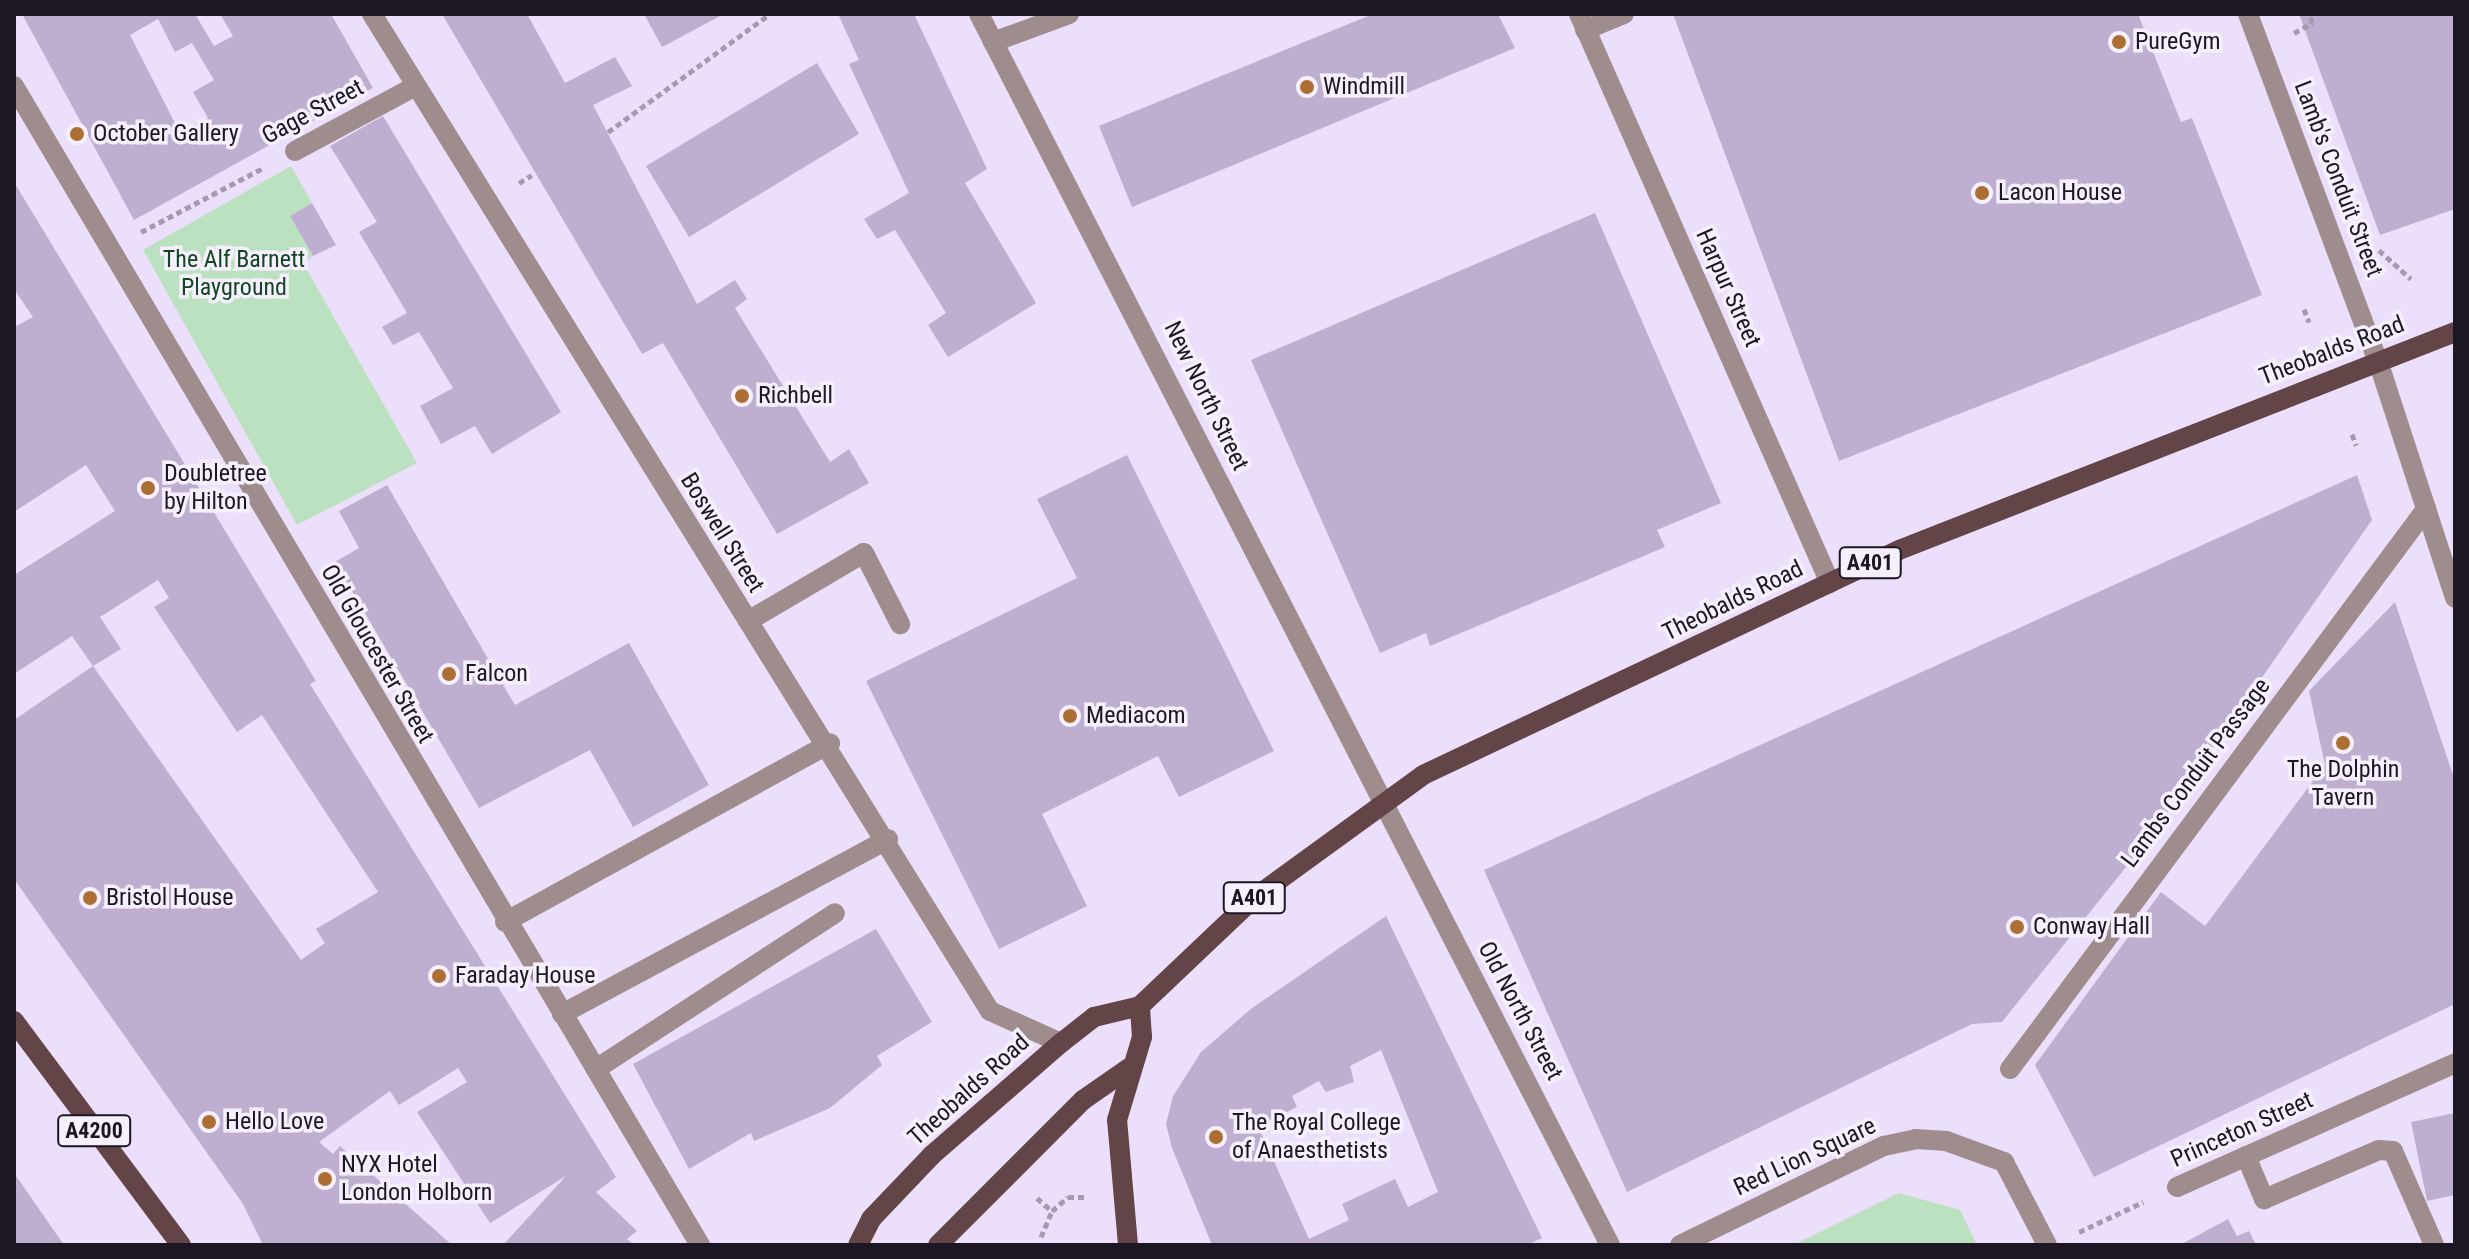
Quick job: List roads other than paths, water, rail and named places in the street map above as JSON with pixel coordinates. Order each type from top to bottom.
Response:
[{"type":"main road","name":"Theobalds Road","points":[[858,1245],[871,1219],[932,1155],[1061,1043],[1094,1017],[1140,1006],[1254,898],[1423,775],[1913,544],[2455,332]]},
{"type":"main road","points":[[1128,1245],[1117,1120],[1129,1068],[1142,1037],[1140,1006]]},
{"type":"main road","name":"A4200","points":[[14,1021],[181,1245]]},
{"type":"main road","points":[[938,1245],[1083,1100],[1129,1068]]},
{"type":"street","name":"Boswell Street","points":[[372,14],[414,87],[748,621],[830,743],[990,1011],[1061,1043]]},
{"type":"street","name":"New North Street","points":[[979,14],[1380,804]]},
{"type":"street","points":[[993,42],[1069,14]]},
{"type":"street","points":[[1582,22],[1624,14]]},
{"type":"street","name":"Lamb's Conduit Street","points":[[2248,14],[2379,364],[2455,598]]},
{"type":"street","name":"Harpur Street","points":[[1582,22],[1830,583]]},
{"type":"street","name":"Old Gloucester Street","points":[[14,86],[505,922],[700,1245]]},
{"type":"street","name":"Gage Street","points":[[295,151],[414,87]]},
{"type":"street","name":"Lambs Conduit Passage","points":[[2010,1069],[2426,509]]},
{"type":"street","points":[[748,621],[864,553],[900,624]]},
{"type":"street","points":[[505,922],[830,743]]},
{"type":"street","name":"Old North Street","points":[[1380,804],[1610,1245]]},
{"type":"street","points":[[562,1014],[888,839]]},
{"type":"street","points":[[596,1069],[835,913]]},
{"type":"street","name":"Princeton Street","points":[[2177,1187],[2455,1063]]},
{"type":"street","name":"Red Lion Square","points":[[1680,1245],[1884,1146],[1916,1139],[1946,1141],[2004,1162],[2056,1242]]},
{"type":"street","points":[[2246,1156],[2264,1199],[2393,1151],[2404,1162],[2434,1245]]},
{"type":"place","name":"PureGym","points":[[2119,42]]},
{"type":"place","name":"Windmill","points":[[1307,87]]},
{"type":"place","name":"October Gallery","points":[[77,134]]},
{"type":"place","name":"Lacon House","points":[[1982,193]]},
{"type":"place","name":"Richbell","points":[[742,396]]},
{"type":"place","name":"Doubletree by Hilton","points":[[148,488]]},
{"type":"place","name":"Falcon","points":[[449,674]]},
{"type":"place","name":"Mediacom","points":[[1070,716]]},
{"type":"place","name":"The Dolphin Tavern","points":[[2343,743]]},
{"type":"place","name":"Bristol House","points":[[90,898]]},
{"type":"place","name":"Conway Hall","points":[[2017,927]]},
{"type":"place","name":"Faraday House","points":[[439,976]]},
{"type":"place","name":"Hello Love","points":[[209,1122]]},
{"type":"place","name":"The Royal College of Anaesthetists","points":[[1216,1137]]},
{"type":"place","name":"NYX Hotel London Holborn","points":[[325,1179]]},
{"type":"park label","name":"The Alf Barnett Playground","points":[[234,274]]}]
